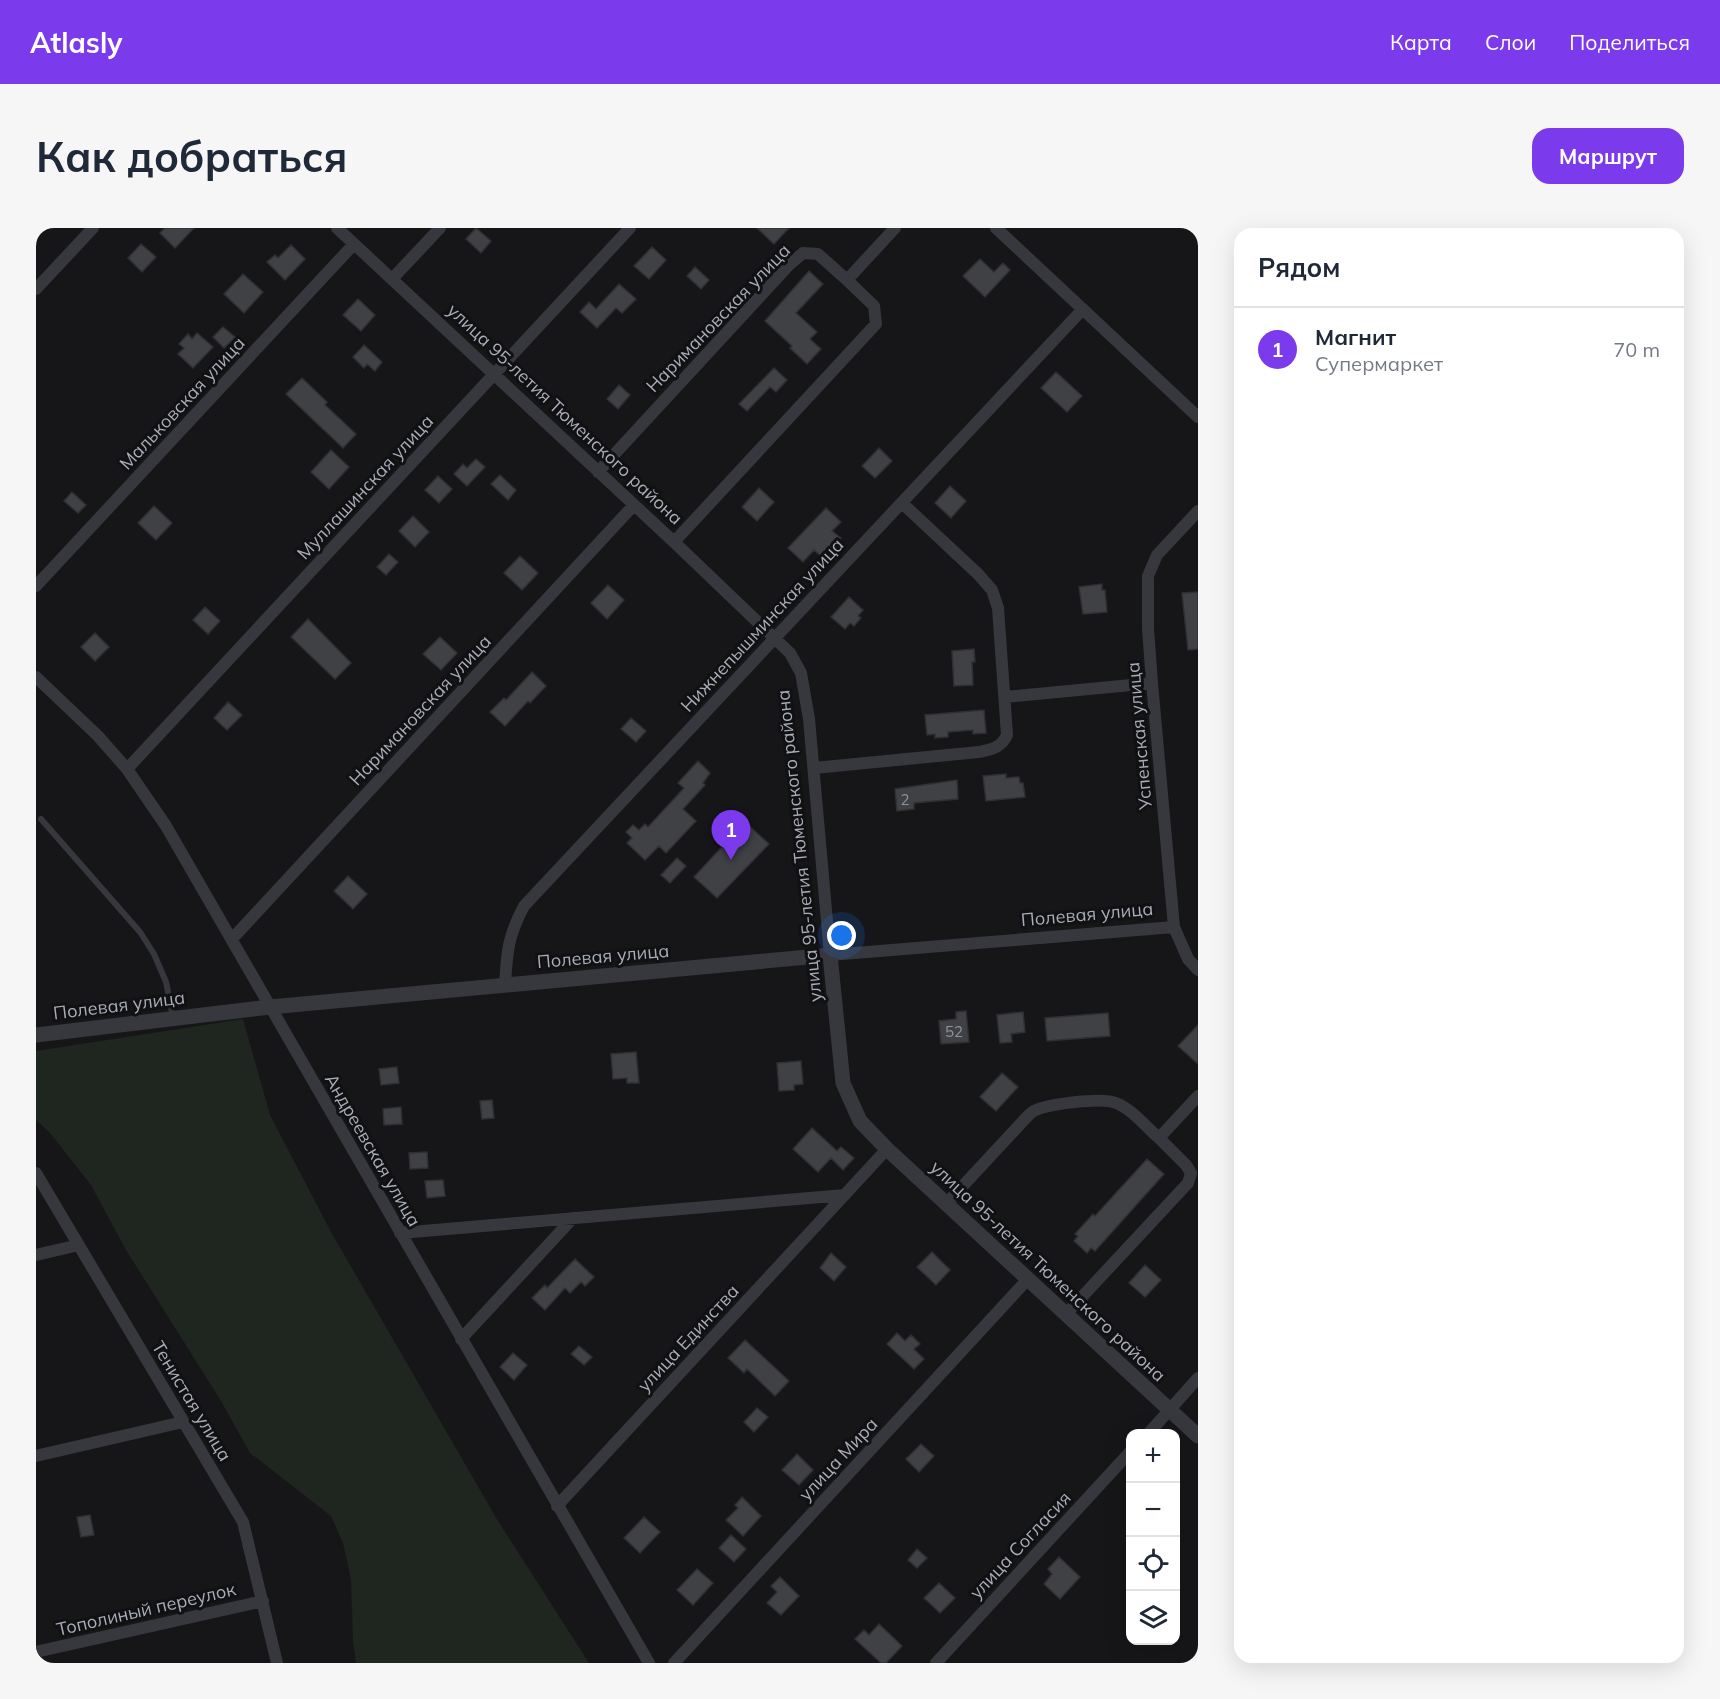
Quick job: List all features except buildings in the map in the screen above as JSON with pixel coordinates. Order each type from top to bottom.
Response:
[{"type":"street","points":[[36,289],[93,228]]},
{"type":"street","name":"улица 95-летия Тюменского района","points":[[337,228],[790,653],[801,673],[809,719],[843,1083],[860,1121],[946,1204],[1198,1436]]},
{"type":"street","points":[[392,279],[440,228]]},
{"type":"street","name":"Муллашинская улица","points":[[127,769],[630,228]]},
{"type":"street","points":[[847,280],[895,228]]},
{"type":"street","points":[[996,228],[1198,417]]},
{"type":"street","name":"Мальковская улица","points":[[36,586],[354,244]]},
{"type":"street","name":"Наримановская улица","points":[[598,472],[803,253],[818,254],[847,280],[874,306],[876,324],[674,542]]},
{"type":"street","name":"Нижнепышминская улица","points":[[505,985],[507,950],[513,927],[524,906],[1083,309]]},
{"type":"street","points":[[814,768],[979,752],[1004,744],[1007,735],[998,608],[992,590],[902,503]]},
{"type":"street","name":"Наримановская улица","points":[[232,939],[634,506]]},
{"type":"street","name":"Успенская улица","points":[[1198,511],[1157,555],[1148,576],[1148,629],[1174,927],[1188,959],[1198,970]]},
{"type":"street","name":"Андреевская улица","points":[[36,677],[98,736],[127,769],[166,826],[649,1663]]},
{"type":"street","points":[[1005,697],[1152,683]]},
{"type":"street","name":"Полевая улица","points":[[36,1035],[270,1007],[830,955],[1174,927]]},
{"type":"street","points":[[1159,1138],[1198,1096]]},
{"type":"street","points":[[946,1204],[1024,1120],[1034,1111],[1046,1107],[1114,1101],[1159,1138],[1186,1165],[1191,1173],[1188,1183],[1066,1314]]},
{"type":"street","name":"улица Единства","points":[[557,1506],[887,1149]]},
{"type":"street","name":"Тенистая улица","points":[[36,1173],[243,1522],[277,1663]]},
{"type":"street","points":[[400,1233],[845,1195]]},
{"type":"street","points":[[461,1339],[573,1218]]},
{"type":"street","points":[[36,1255],[79,1245]]},
{"type":"street","name":"улица Мира","points":[[674,1663],[1028,1279]]},
{"type":"street","points":[[1153,1429],[1198,1378]]},
{"type":"street","points":[[36,1456],[183,1422]]},
{"type":"street","name":"улица Согласия","points":[[936,1663],[1126,1457]]},
{"type":"street","name":"Тополиный переулок","points":[[36,1652],[263,1601]]},
{"type":"lane","points":[[41,819],[140,932],[154,954],[166,982],[174,1018]]},
{"type":"shaded area","points":[[243,1019],[270,1115],[331,1232],[498,1521],[589,1663],[356,1663],[351,1579],[343,1543],[331,1516],[250,1453],[221,1401],[126,1250],[91,1185],[50,1133],[36,1120],[36,1051]]},
{"type":"place","name":"Магнит","points":[[731,860]]}]
